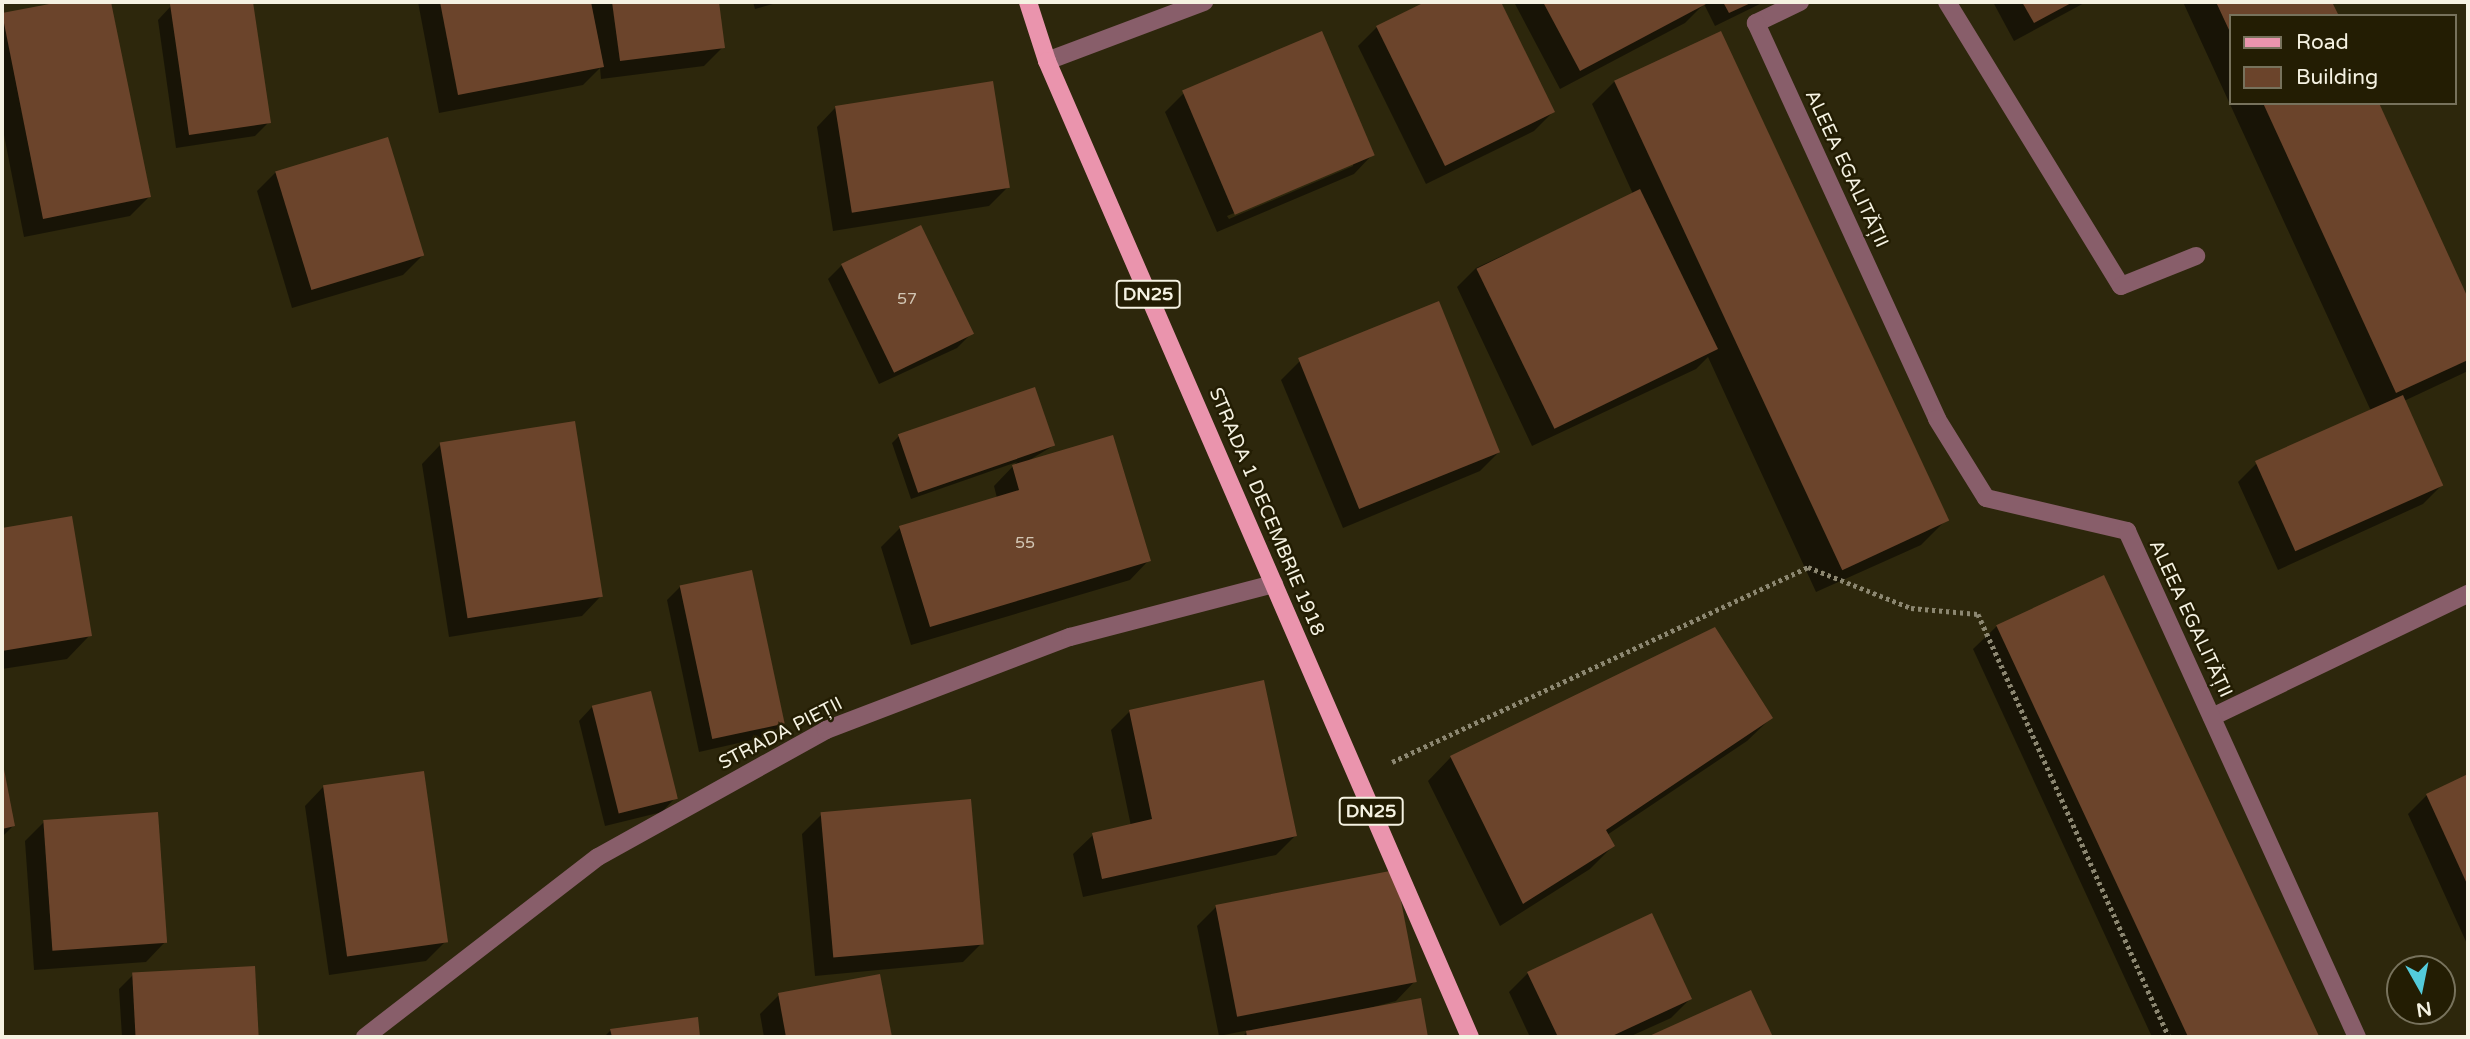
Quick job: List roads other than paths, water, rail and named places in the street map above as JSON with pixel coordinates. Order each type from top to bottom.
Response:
[{"type":"main road","name":"STRADA 1 DECEMBRIE 1918","points":[[1028,2],[1047,61],[1470,1037]]},
{"type":"street","points":[[1047,61],[1204,2]]},
{"type":"street","name":"ALEEA EGALITĂȚII","points":[[1800,2],[1756,23],[1937,419],[1986,498],[2127,531],[2357,1037]]},
{"type":"street","points":[[1947,2],[2122,286],[2196,256]]},
{"type":"street","name":"STRADA PIEȚII","points":[[365,1037],[598,857],[826,730],[1070,637],[1274,584]]},
{"type":"street","points":[[2211,717],[2468,594]]}]
